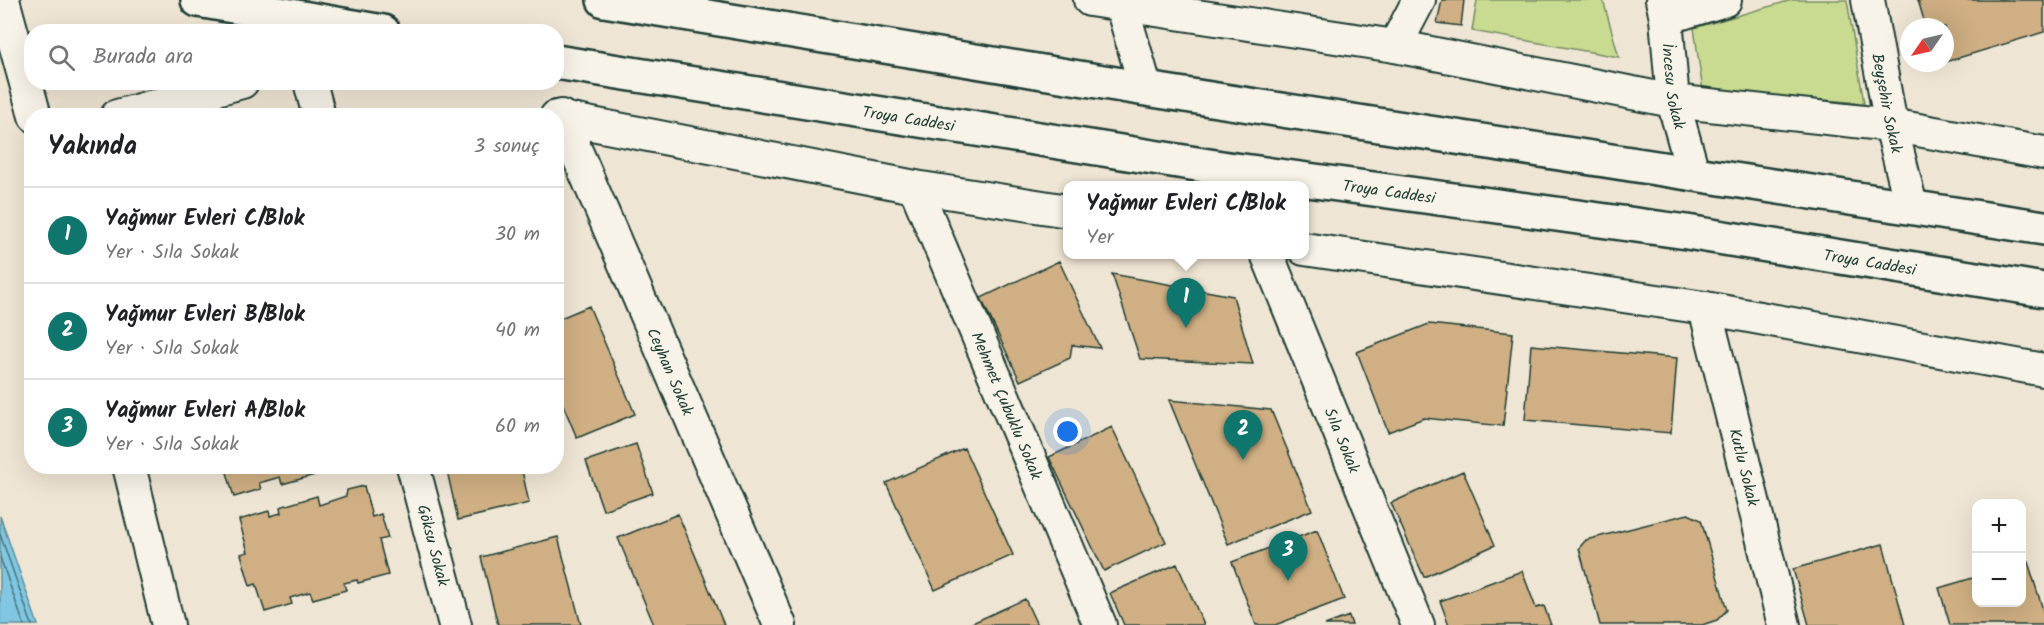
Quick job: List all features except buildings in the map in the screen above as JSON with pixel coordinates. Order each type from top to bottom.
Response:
[{"type":"main road","points":[[198,0],[337,24]]},
{"type":"main road","points":[[604,0],[1146,88],[2044,228]]},
{"type":"main road","name":"Troya Caddesi","points":[[564,63],[1228,169],[1687,232],[2044,290]]},
{"type":"street","points":[[3,0],[24,76]]},
{"type":"street","points":[[1090,0],[1395,46],[1674,101],[1891,125],[2044,153]]},
{"type":"street","points":[[1395,46],[1419,0]]},
{"type":"street","points":[[1664,9],[1725,0]]},
{"type":"street","name":"Beyşehir Sokak","points":[[1868,0],[1891,125],[1911,206]]},
{"type":"street","points":[[1121,3],[1146,88]]},
{"type":"street","name":"İncesu Sokak","points":[[1664,9],[1674,101],[1693,172]]},
{"type":"street","points":[[28,90],[33,108]]},
{"type":"street","points":[[146,108],[213,90]]},
{"type":"street","points":[[312,90],[317,108]]},
{"type":"street","points":[[564,117],[915,187],[1063,211]]},
{"type":"street","name":"Ceyhan Sokak","points":[[564,128],[780,625]]},
{"type":"street","name":"Mehmet Çubuklu Sokak","points":[[915,187],[1100,625]]},
{"type":"street","points":[[1309,250],[1705,309],[2044,370]]},
{"type":"street","name":"Sıla Sokak","points":[[1269,259],[1418,625]]},
{"type":"street","name":"Kutlu Sokak","points":[[1705,309],[1784,625]]},
{"type":"street","points":[[131,474],[168,625]]},
{"type":"street","name":"Göksu Sokak","points":[[414,474],[455,625]]},
{"type":"green space","points":[[1477,0],[1603,0],[1619,57],[1472,31]]},
{"type":"green space","points":[[1792,0],[1847,0],[1864,103],[1703,91],[1694,28]]},
{"type":"water","points":[[0,516],[38,625],[0,625]]},
{"type":"place","name":"Yağmur Evleri C/Blok","points":[[1186,328]]},
{"type":"place","name":"Yağmur Evleri B/Blok","points":[[1243,460]]},
{"type":"place","name":"Yağmur Evleri A/Blok","points":[[1288,581]]}]
